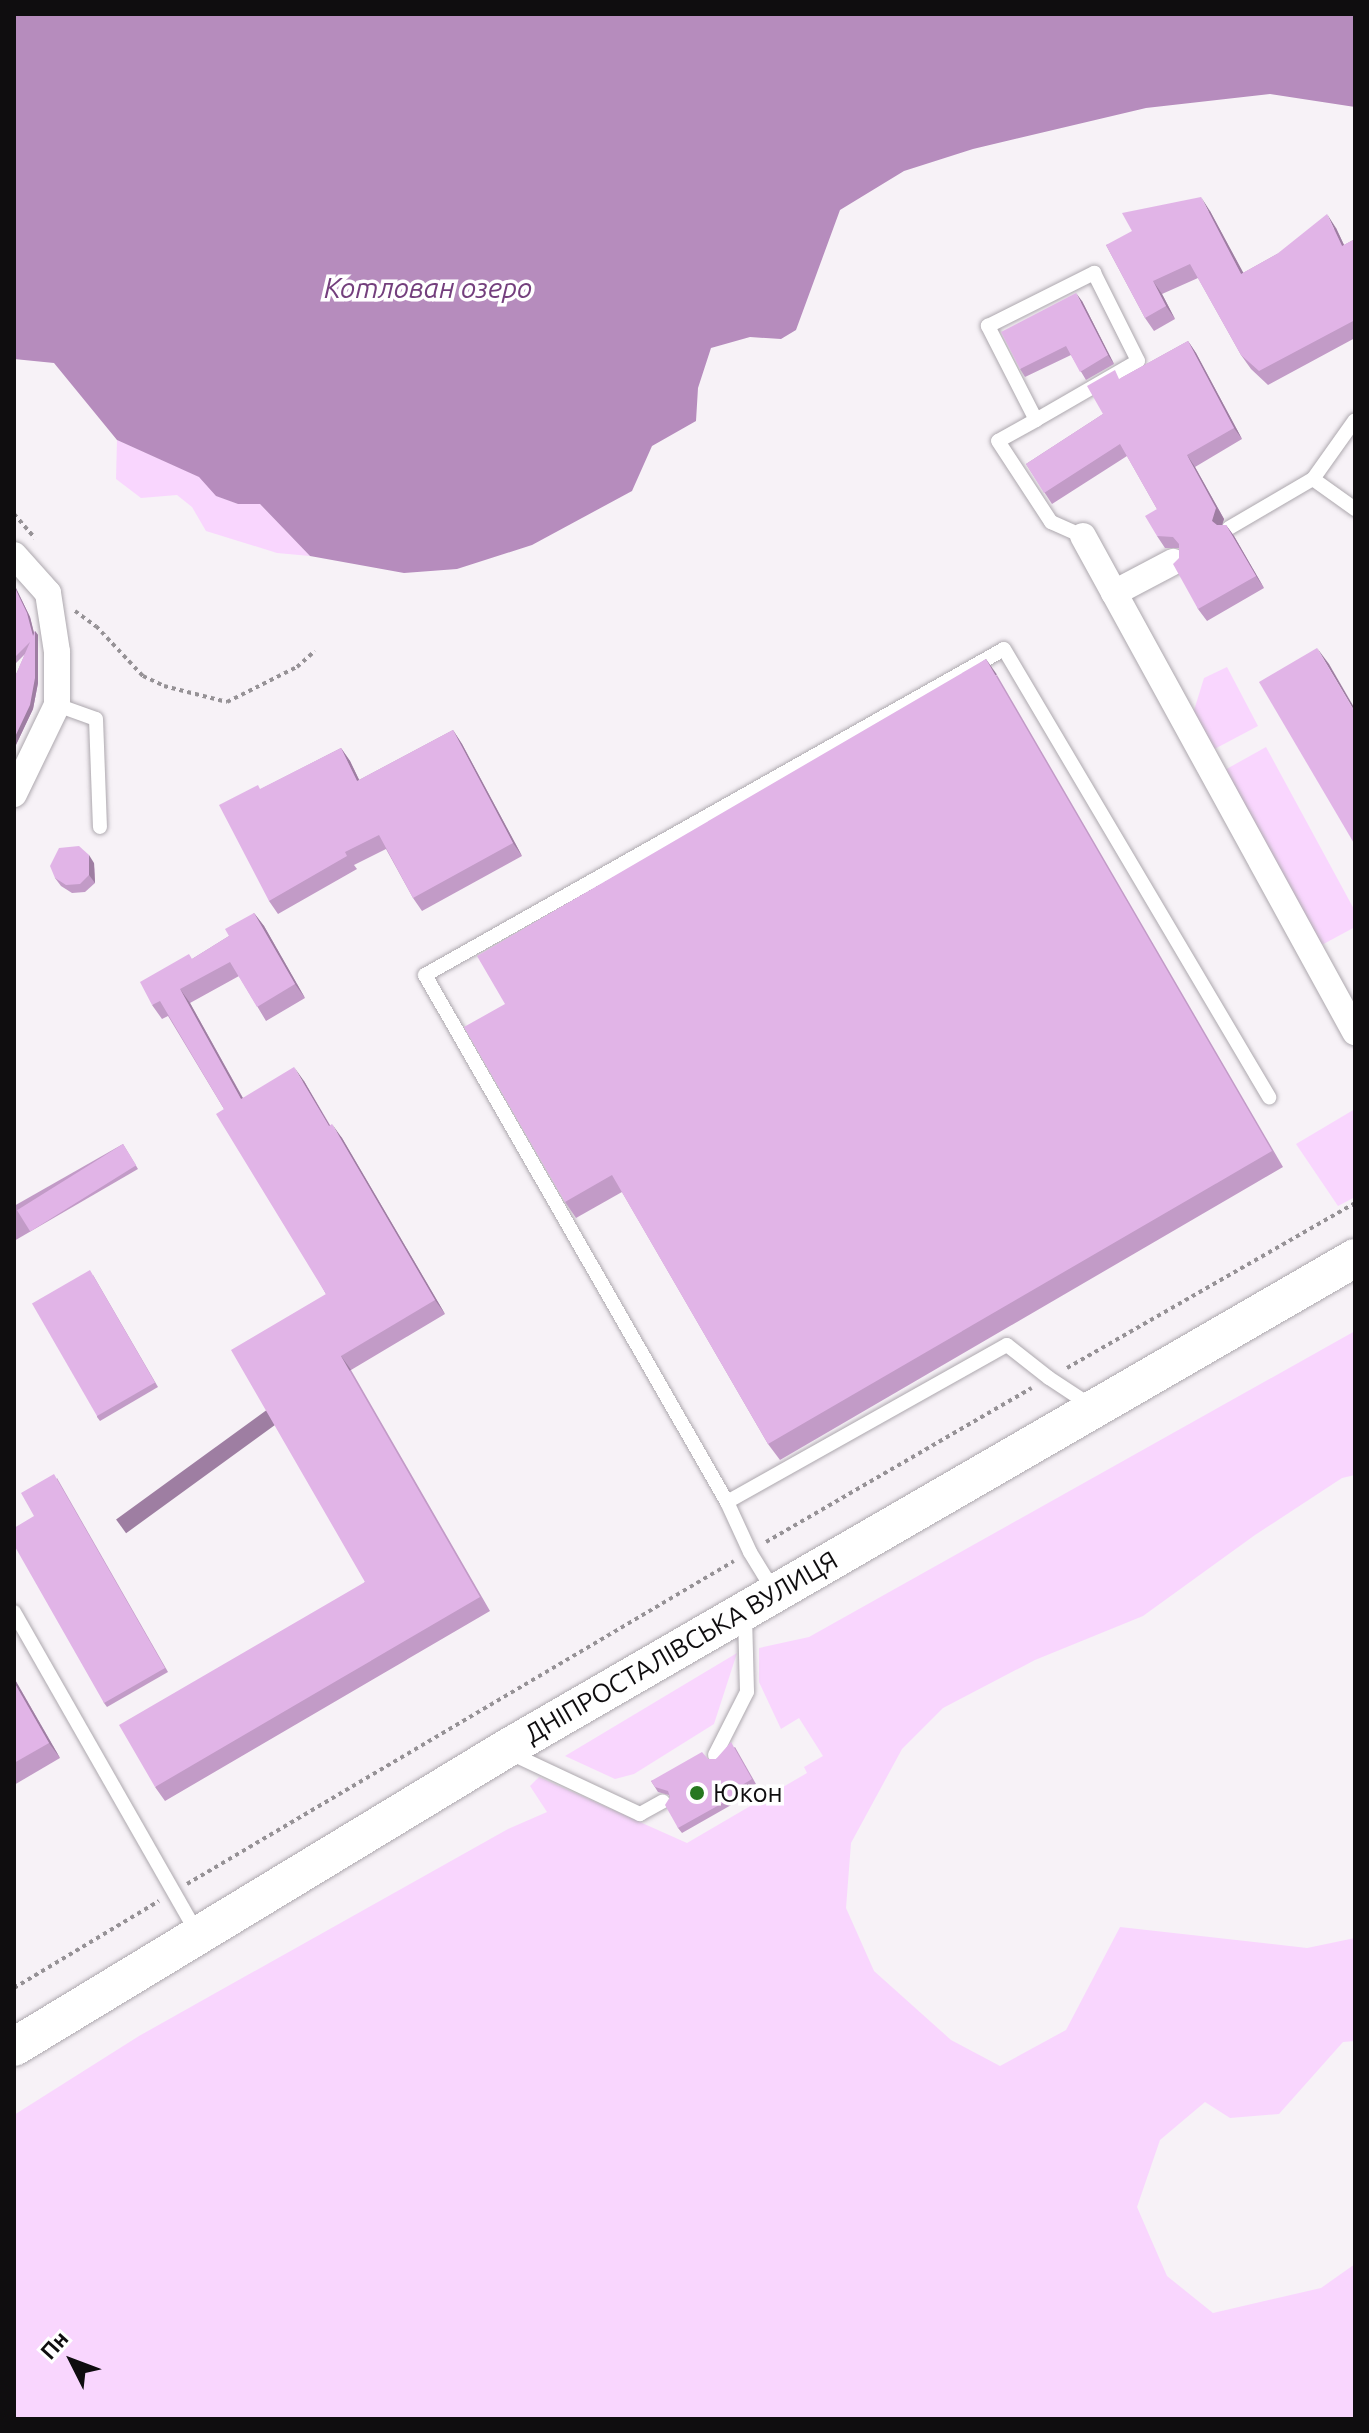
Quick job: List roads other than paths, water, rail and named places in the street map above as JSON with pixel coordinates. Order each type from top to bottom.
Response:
[{"type":"street","points":[[1083,536],[1355,1032]]},
{"type":"street","points":[[14,555],[48,593],[57,652],[57,705],[14,794]]},
{"type":"street","points":[[1114,593],[1173,562]]},
{"type":"street","name":"ДНІПРОСТАЛІВСЬКА ВУЛИЦЯ","points":[[14,2047],[504,1750],[1093,1407],[1352,1263]]},
{"type":"lane","points":[[1036,420],[988,326],[1094,273],[1138,361],[1036,420],[998,441],[1051,522],[1083,536]]},
{"type":"lane","points":[[1229,528],[1313,479],[1355,420]]},
{"type":"lane","points":[[1313,479],[1355,509]]},
{"type":"lane","points":[[715,1755],[747,1692],[760,1602],[750,1552],[727,1502],[425,975],[1004,649],[1269,1097]]},
{"type":"lane","points":[[57,705],[96,719],[100,827]]},
{"type":"lane","points":[[727,1502],[1007,1345],[1093,1407]]},
{"type":"lane","points":[[14,1612],[197,1934]]},
{"type":"lane","points":[[504,1750],[640,1814],[663,1801]]},
{"type":"water","name":"Котлован озеро","points":[[14,14],[1355,14],[1355,107],[1270,94],[1146,108],[973,149],[904,171],[840,210],[796,330],[781,339],[750,337],[711,348],[698,388],[696,421],[652,446],[632,491],[532,545],[457,569],[404,573],[310,556],[260,504],[238,504],[216,496],[199,477],[117,440],[54,363],[14,359]]},
{"type":"place","name":"Юкон","points":[[697,1793]]}]
